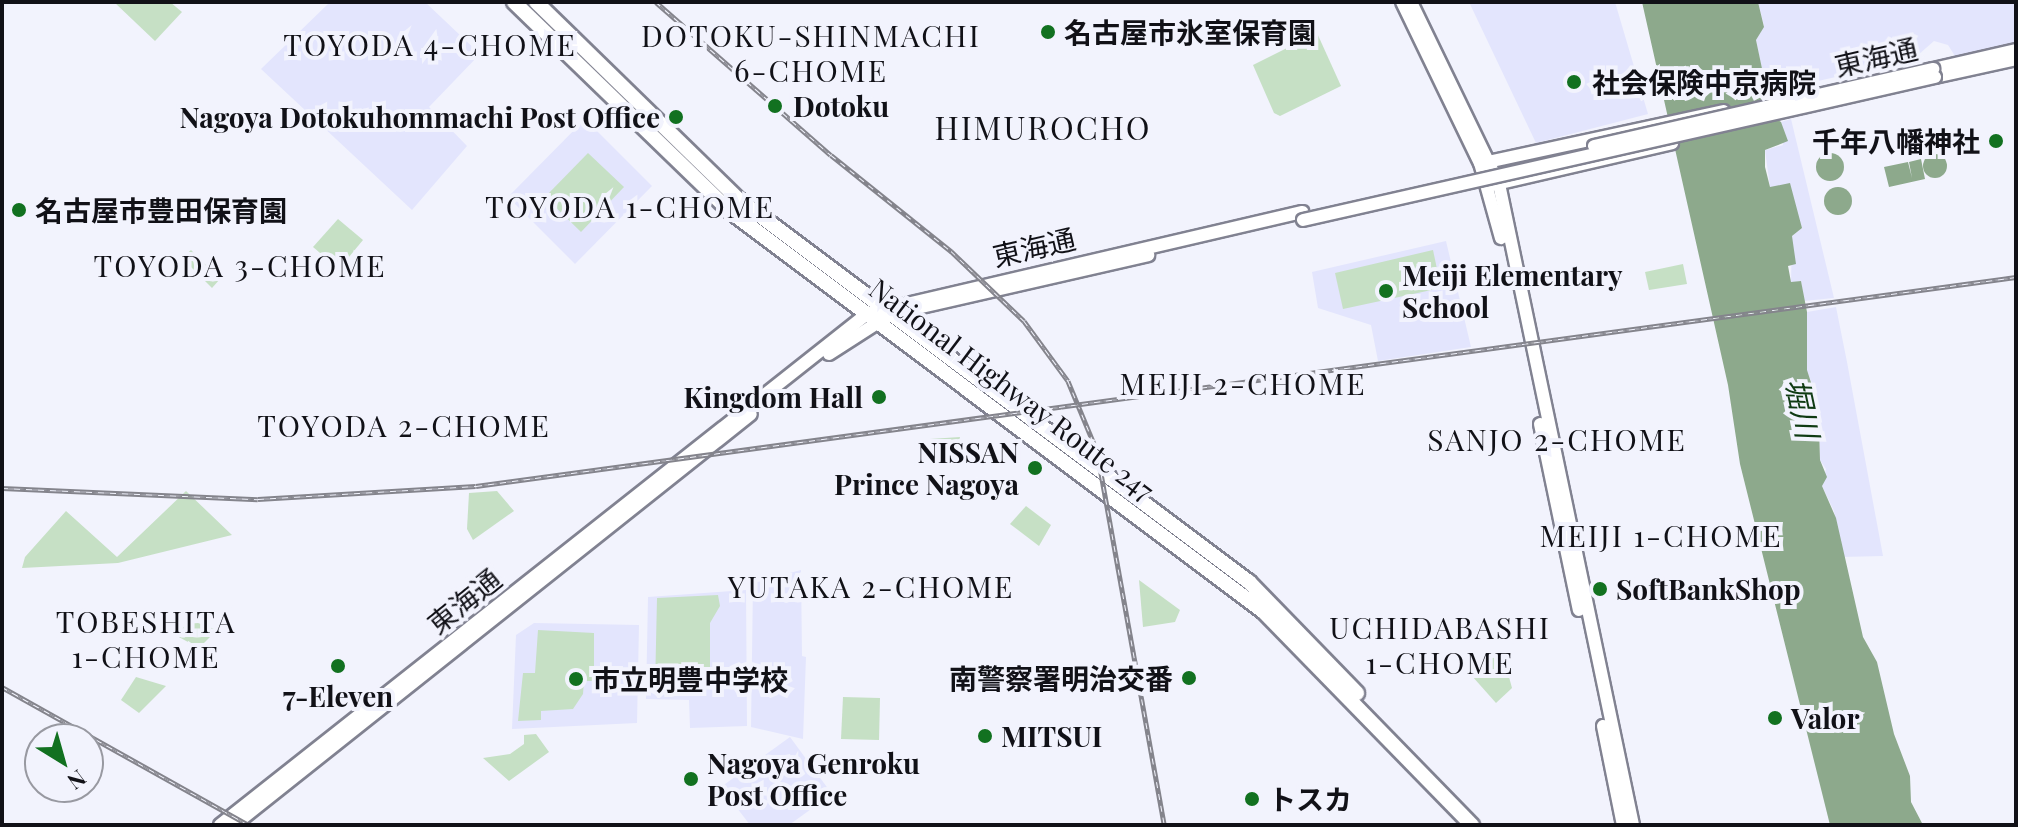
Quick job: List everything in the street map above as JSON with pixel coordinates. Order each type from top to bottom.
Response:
[{"type":"highway","name":"National Highway Route 247","points":[[514,2],[731,212],[879,313],[1249,582],[1472,825]]},
{"type":"highway","name":"National Highway Route 247","points":[[536,2],[738,199],[879,313]]},
{"type":"highway","name":"National Highway Route 247","points":[[1348,690],[1483,825]]},
{"type":"main road","points":[[1402,2],[1485,162]]},
{"type":"main road","points":[[1411,2],[1494,185],[1633,825]]},
{"type":"main road","name":"東海通","points":[[220,825],[879,313],[1934,73],[2016,50]]},
{"type":"main road","name":"東海通","points":[[1934,73],[2016,59]]},
{"type":"main road","points":[[1485,162],[1706,114],[1770,110]]},
{"type":"main road","points":[[1494,185],[1761,122],[1770,110]]},
{"type":"main road","points":[[1494,185],[1623,825]]},
{"type":"main road","name":"東海通","points":[[234,825],[879,313]]},
{"type":"shaded area","points":[[114,2],[170,2],[182,12],[155,41]]},
{"type":"shaded area","points":[[330,2],[425,2],[480,54],[429,107],[467,146],[412,210],[261,69]]},
{"type":"shaded area","name":"社会保険中京病院","points":[[1469,2],[1615,2],[1648,114],[1536,143]]},
{"type":"shaded area","points":[[1758,2],[2016,2],[2016,43],[1955,56],[1948,45],[1934,41],[1918,55],[1889,65],[1787,88],[1781,97],[1768,99],[1756,40],[1764,26]]},
{"type":"shaded area","points":[[1317,33],[1341,86],[1280,116],[1274,113],[1253,65]]},
{"type":"shaded area","points":[[585,119],[652,186],[575,264],[508,197]]},
{"type":"shaded area","points":[[1791,119],[1834,298],[1804,301],[1801,281],[1791,283],[1792,236],[1802,228],[1770,187],[1765,150],[1783,145],[1781,122]]},
{"type":"shaded area","points":[[588,153],[624,187],[581,232],[545,197]]},
{"type":"shaded area","points":[[338,219],[363,240],[339,269],[313,247]]},
{"type":"shaded area","name":"Meiji Elementary School","points":[[1446,241],[1471,347],[1378,361],[1371,325],[1318,308],[1312,272]]},
{"type":"shaded area","points":[[191,250],[220,279],[212,288],[182,258]]},
{"type":"shaded area","points":[[1433,250],[1441,288],[1343,309],[1335,273]]},
{"type":"shaded area","points":[[1683,264],[1687,284],[1649,290],[1645,272]]},
{"type":"shaded area","points":[[1836,307],[1883,556],[1841,557],[1834,511],[1822,486],[1826,469],[1820,460],[1819,427],[1809,419],[1815,391],[1807,371],[1807,312]]},
{"type":"shaded area","points":[[960,437],[956,452],[929,450],[930,439]]},
{"type":"shaded area","points":[[186,491],[232,535],[118,563],[22,568],[25,557],[66,511],[117,557]]},
{"type":"shaded area","points":[[497,491],[514,511],[473,540],[467,529],[469,493]]},
{"type":"shaded area","points":[[1026,506],[1051,525],[1039,546],[1010,524]]},
{"type":"shaded area","points":[[801,570],[802,656],[806,657],[803,739],[751,727],[753,583]]},
{"type":"shaded area","points":[[1139,580],[1180,610],[1175,622],[1143,627]]},
{"type":"shaded area","points":[[746,590],[747,726],[690,728],[689,700],[646,699],[648,597]]},
{"type":"shaded area","points":[[718,595],[720,606],[710,623],[710,689],[660,692],[655,688],[657,598]]},
{"type":"shaded area","points":[[198,623],[217,630],[199,648],[177,636],[186,624]]},
{"type":"shaded area","name":"市立明豊中学校","points":[[534,623],[639,625],[637,723],[512,729],[516,635]]},
{"type":"shaded area","points":[[538,630],[594,633],[594,681],[584,681],[583,694],[573,709],[541,711],[541,720],[518,721],[523,673],[535,673]]},
{"type":"shaded area","points":[[1503,655],[1512,688],[1496,703],[1472,676],[1485,659]]},
{"type":"shaded area","points":[[136,677],[166,686],[139,713],[121,700]]},
{"type":"shaded area","points":[[843,697],[880,698],[879,740],[841,739]]},
{"type":"shaded area","points":[[536,734],[549,752],[509,781],[483,758],[510,754],[524,744],[524,735]]},
{"type":"shaded area","points":[[790,737],[832,794],[789,825],[750,825],[721,787]]},
{"type":"water","name":"堀川","points":[[1642,2],[1758,2],[1764,27],[1756,40],[1772,116],[1781,122],[1788,141],[1765,150],[1765,167],[1770,187],[1790,183],[1802,228],[1792,236],[1796,264],[1788,266],[1791,282],[1801,281],[1807,312],[1807,370],[1817,401],[1809,419],[1819,427],[1820,460],[1827,477],[1822,486],[1836,518],[1863,637],[1877,662],[1894,734],[1910,776],[1911,802],[1923,825],[1830,825],[1740,464],[1728,385]]},
{"type":"water","points":[[1830,153],[1840,157],[1844,167],[1840,177],[1830,181],[1820,177],[1816,167],[1820,157]]},
{"type":"water","points":[[1935,154],[1946,161],[1947,166],[1940,177],[1935,178],[1924,171],[1923,166],[1930,155]]},
{"type":"water","points":[[1921,159],[1925,179],[1889,187],[1884,167],[1908,162],[1912,178],[1909,162]]},
{"type":"water","points":[[1838,187],[1848,191],[1852,201],[1848,211],[1838,215],[1828,211],[1824,201],[1828,191]]},
{"type":"railway","points":[[656,2],[831,155],[951,251],[1024,321],[1068,381],[1097,451],[1164,825]]},
{"type":"railway","points":[[2,488],[258,499],[476,486],[2016,277]]},
{"type":"railway","points":[[2,687],[249,825]]},
{"type":"place","name":"名古屋市氷室保育園","points":[[1048,32]]},
{"type":"place","name":"社会保険中京病院","points":[[1574,82]]},
{"type":"place","name":"Dotoku","points":[[775,106]]},
{"type":"place","name":"Nagoya Dotokuhommachi Post Office","points":[[676,117]]},
{"type":"place","name":"千年八幡神社","points":[[1996,141]]},
{"type":"place","name":"名古屋市豊田保育園","points":[[19,210]]},
{"type":"place","name":"Meiji Elementary School","points":[[1386,291]]},
{"type":"place","name":"Kingdom Hall","points":[[879,397]]},
{"type":"place","name":"NISSAN Prince Nagoya","points":[[1035,468]]},
{"type":"place","name":"SoftBankShop","points":[[1600,589]]},
{"type":"place","name":"7-Eleven","points":[[338,666]]},
{"type":"place","name":"南警察署明治交番","points":[[1189,678]]},
{"type":"place","name":"市立明豊中学校","points":[[576,679]]},
{"type":"place","name":"Valor","points":[[1775,718]]},
{"type":"place","name":"MITSUI","points":[[985,736]]},
{"type":"place","name":"Nagoya Genroku Post Office","points":[[691,779]]},
{"type":"place","name":"トスカ","points":[[1252,799]]},
{"type":"district","name":"TOYODA 4-CHOME","points":[[430,44]]},
{"type":"district","name":"DOTOKU-SHINMACHI 6-CHOME","points":[[811,52]]},
{"type":"district","name":"HIMUROCHO","points":[[1043,127]]},
{"type":"district","name":"TOYODA 1-CHOME","points":[[630,206]]},
{"type":"district","name":"TOYODA 3-CHOME","points":[[240,265]]},
{"type":"district","name":"MEIJI 2-CHOME","points":[[1243,383]]},
{"type":"district","name":"TOYODA 2-CHOME","points":[[404,425]]},
{"type":"district","name":"SANJO 2-CHOME","points":[[1557,439]]},
{"type":"district","name":"MEIJI 1-CHOME","points":[[1661,535]]},
{"type":"district","name":"YUTAKA 2-CHOME","points":[[871,586]]},
{"type":"district","name":"TOBESHITA 1-CHOME","points":[[146,638]]},
{"type":"district","name":"UCHIDABASHI 1-CHOME","points":[[1440,644]]}]
